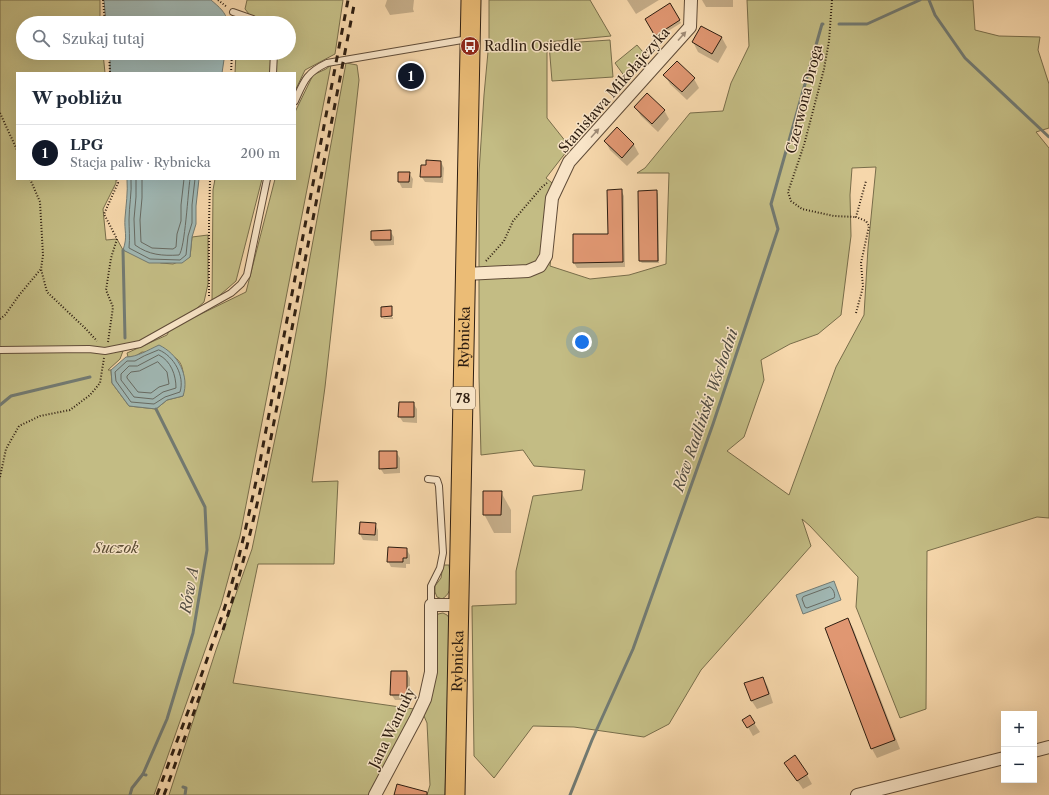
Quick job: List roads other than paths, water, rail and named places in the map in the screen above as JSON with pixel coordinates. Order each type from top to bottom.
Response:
[{"type":"main road","name":"Rybnicka","points":[[455,795],[460,605],[470,0]]},
{"type":"street","name":"Stanisława Mikołajczyka","points":[[466,274],[528,271],[540,266],[546,256],[552,198],[569,162],[690,27],[691,0]]},
{"type":"street","points":[[431,605],[460,605]]},
{"type":"street","name":"Jana Wantuły","points":[[375,795],[416,718],[427,694],[430,672],[431,605]]},
{"type":"street","points":[[1037,750],[1049,747]]},
{"type":"street","points":[[857,795],[1001,759]]},
{"type":"lane","points":[[233,12],[244,16]]},
{"type":"lane","points":[[296,99],[304,81],[314,69],[327,63],[470,39]]},
{"type":"lane","points":[[273,72],[274,60]]},
{"type":"lane","points":[[0,350],[106,351],[140,344],[231,293],[241,284],[247,275],[267,180]]},
{"type":"lane","points":[[428,479],[436,480],[439,486],[443,553],[440,568],[431,586],[431,605]]},
{"type":"water","points":[[104,0],[211,0],[219,7],[226,16],[105,16]]},
{"type":"water","points":[[110,60],[224,60],[222,72],[110,72]]},
{"type":"water","points":[[127,180],[199,180],[196,224],[192,237],[190,257],[182,263],[149,263],[123,250],[126,237],[125,223]]},
{"type":"water","points":[[159,345],[172,354],[181,366],[185,381],[183,396],[167,400],[156,409],[129,406],[112,383],[111,370],[126,357],[138,355]]},
{"type":"water","points":[[834,581],[841,600],[803,614],[796,595]]},
{"type":"waterway","name":"Rów Radliński Wschodni","points":[[839,24],[867,24],[920,0]]},
{"type":"waterway","points":[[929,0],[935,15],[965,58],[1049,137]]},
{"type":"waterway","name":"Rów Radliński Wschodni","points":[[570,795],[592,740],[633,649],[713,424],[778,229],[771,204],[823,24]]},
{"type":"waterway","name":"Rów A","points":[[123,250],[125,338]]},
{"type":"waterway","points":[[0,405],[11,396],[90,377]]},
{"type":"waterway","name":"Rów A","points":[[146,775],[143,774],[167,719],[193,633],[207,550],[205,507],[156,409]]},
{"type":"waterway","points":[[130,795],[132,788],[143,774]]},
{"type":"waterway","name":"Rów A","points":[[183,787],[186,788],[185,795]]},
{"type":"railway","points":[[157,795],[211,647],[228,597],[240,551],[258,472],[348,0]]},
{"type":"railway","points":[[223,630],[240,572],[264,474],[355,0]]},
{"type":"railway","points":[[164,795],[206,679]]},
{"type":"place","name":"Radlin Osiedle","points":[[470,46]]},
{"type":"place","name":"LPG","points":[[411,76]]},
{"type":"park label","name":"Suczok","points":[[116,548]]}]
